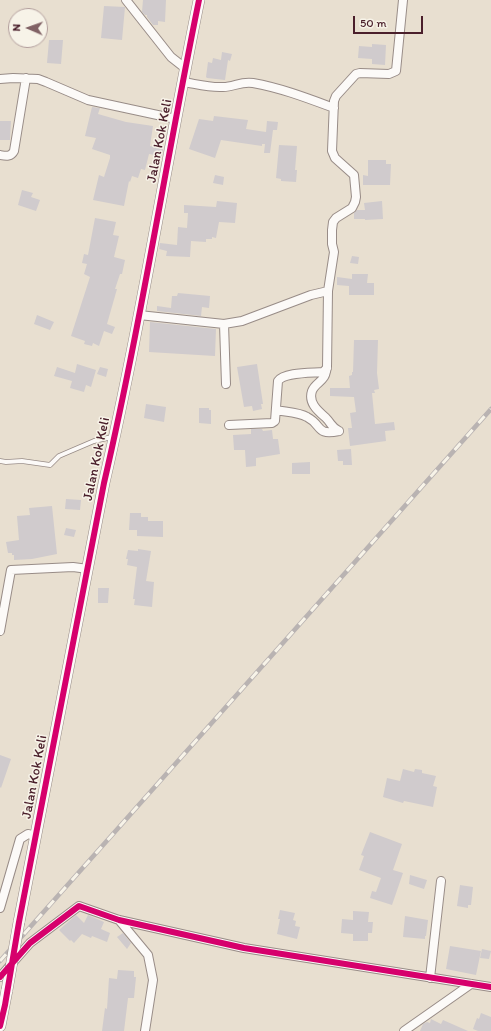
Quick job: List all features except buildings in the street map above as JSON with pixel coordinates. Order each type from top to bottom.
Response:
[{"type":"street","points":[[126,0],[171,57],[185,68]]},
{"type":"street","name":"Jalan Kok Keli","points":[[0,1026],[104,483],[139,315],[199,0]]},
{"type":"street","points":[[276,410],[306,416],[323,432],[330,433],[339,431],[332,426],[317,410],[313,405],[311,398],[315,385],[324,377],[327,368],[328,291],[334,252],[332,244],[332,230],[336,218],[352,208],[356,197],[354,175],[335,158],[332,151],[334,102],[336,96],[356,74],[389,74],[396,71],[403,0]]},
{"type":"street","points":[[0,79],[26,78],[46,82],[88,100],[176,120]]},
{"type":"street","points":[[0,155],[9,156],[14,151],[26,78]]},
{"type":"street","points":[[183,82],[211,87],[224,87],[241,83],[253,83],[291,92],[334,108]]},
{"type":"street","points":[[139,315],[224,324],[242,321],[311,294],[328,291]]},
{"type":"street","points":[[224,324],[226,384]]},
{"type":"street","points":[[230,425],[272,423],[275,421],[279,379],[286,375],[323,372],[327,368]]},
{"type":"street","points":[[0,631],[11,570],[73,567],[88,569]]},
{"type":"street","points":[[0,908],[20,839],[28,834],[36,836]]},
{"type":"street","points":[[430,978],[440,881]]},
{"type":"street","points":[[0,977],[30,943],[78,906],[119,920],[244,948],[491,987]]},
{"type":"street","points":[[119,920],[148,955],[153,980],[145,1031]]},
{"type":"street","points":[[404,1031],[471,984]]},
{"type":"lane","points":[[0,460],[6,462],[24,461],[50,465],[59,456],[94,440],[114,437]]},
{"type":"railway","points":[[0,961],[491,409]]},
{"type":"cycle path","points":[[0,1026],[104,483],[142,302],[199,0]]},
{"type":"cycle path","points":[[0,977],[30,943],[79,906],[119,920],[244,948],[491,987]]}]
